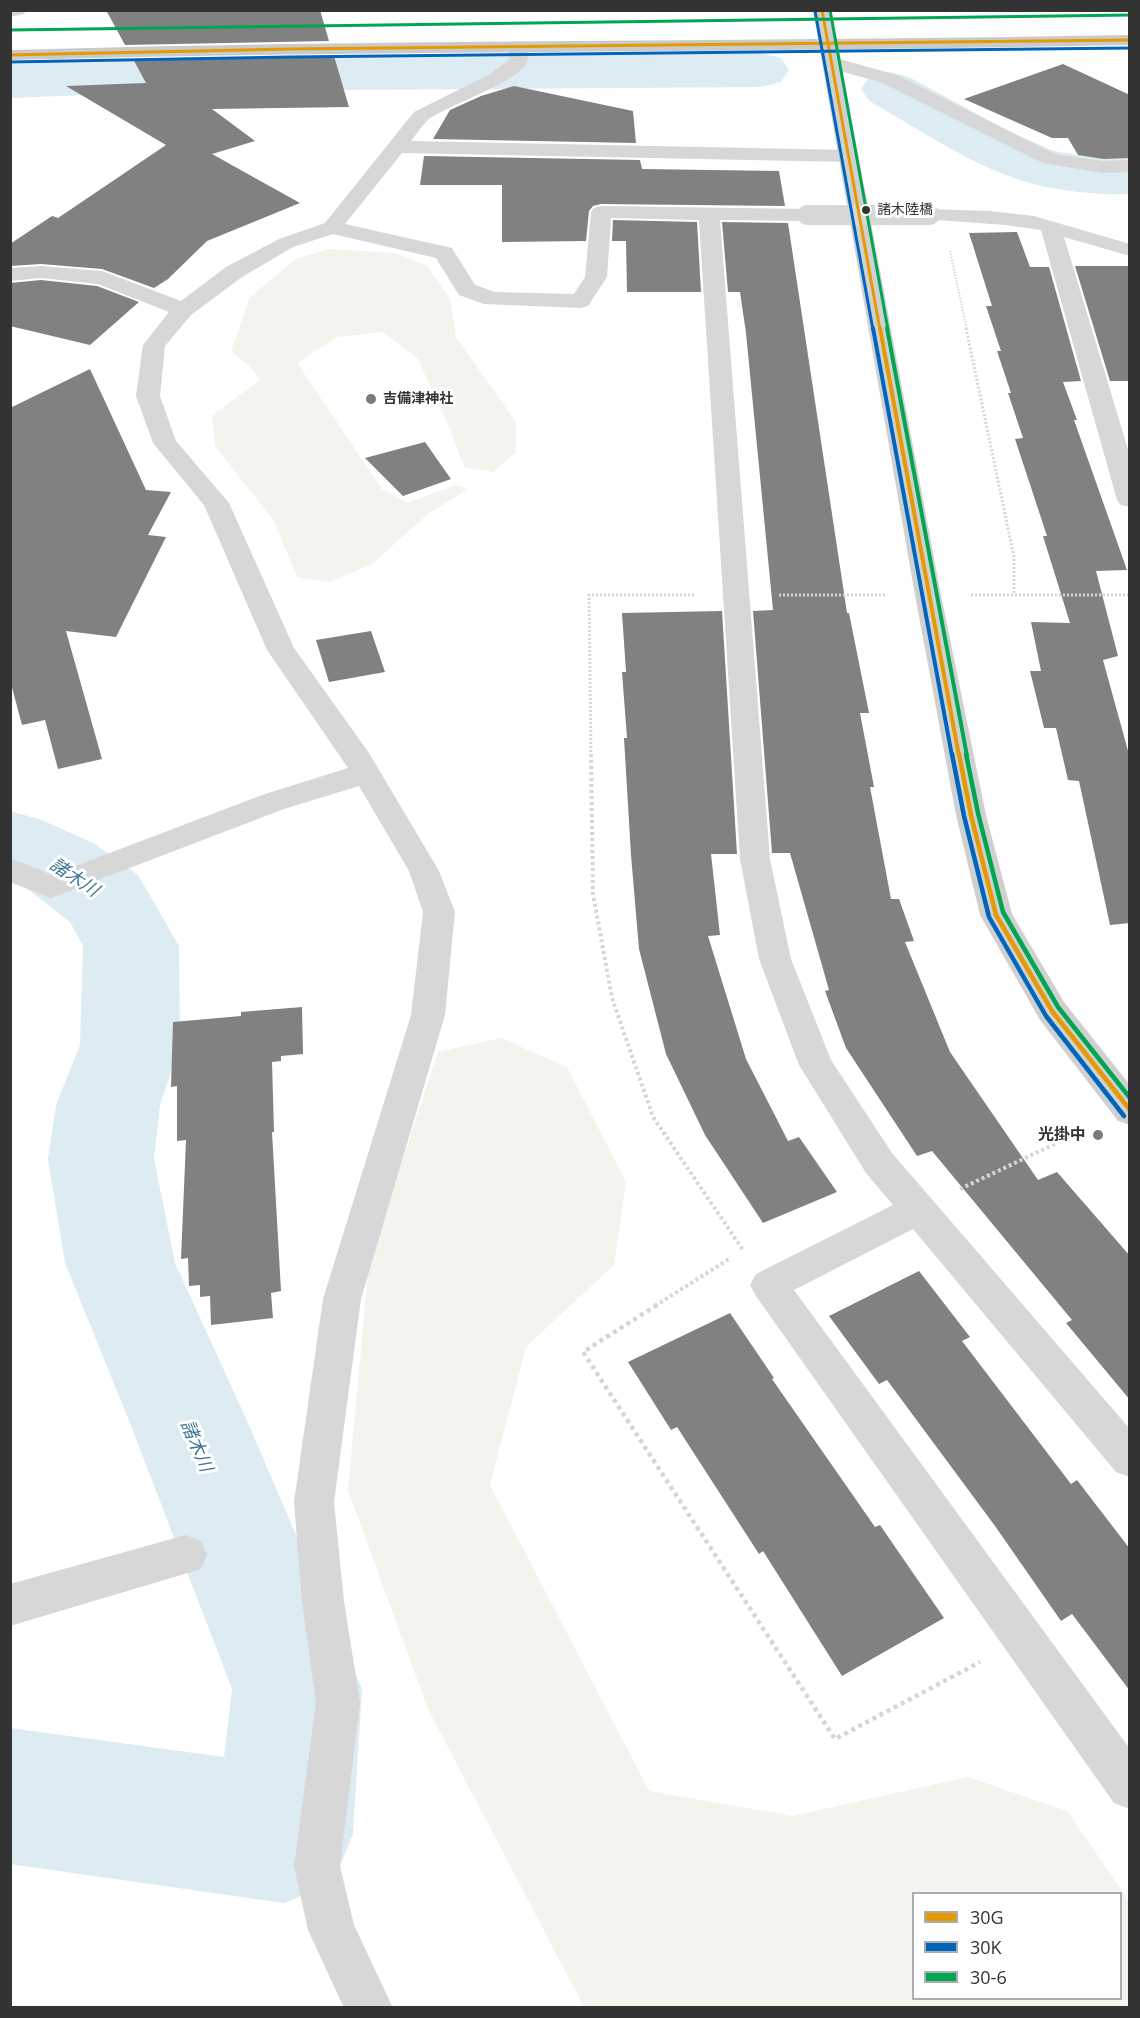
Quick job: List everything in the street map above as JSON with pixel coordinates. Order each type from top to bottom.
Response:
[{"type":"main road","points":[[10,55],[258,48],[518,55],[1130,22]]},
{"type":"main road","points":[[10,38],[828,37],[1130,40]]},
{"type":"street","points":[[10,12],[18,10]]},
{"type":"street","points":[[828,37],[928,596],[971,815],[996,915],[1052,1011],[1130,1111]]},
{"type":"street","points":[[828,37],[890,78],[1022,147],[1050,159],[1103,167],[1130,166]]},
{"type":"street","points":[[369,2007],[332,1930],[317,1866],[338,1703],[324,1601],[314,1502],[342,1299],[428,1014],[439,912],[424,871],[366,773],[281,650],[216,503],[165,443],[148,396],[154,345],[183,310],[234,272],[275,249],[332,227],[421,116],[497,78],[518,55]]},
{"type":"street","points":[[396,147],[849,156]]},
{"type":"street","points":[[332,227],[444,253],[467,290],[492,299],[580,301],[596,277],[601,212],[999,217],[1050,226],[1115,248],[1130,250]]},
{"type":"street","points":[[709,214],[754,859],[775,958],[816,1065],[879,1163],[1130,1459]]},
{"type":"street","points":[[1050,226],[1130,500]]},
{"type":"street","points":[[10,275],[40,272],[102,278],[183,310]]},
{"type":"street","points":[[10,869],[51,886],[273,802],[366,773]]},
{"type":"street","points":[[918,1209],[769,1284],[1130,1787]]},
{"type":"street","points":[[10,1605],[186,1555]]},
{"type":"path","points":[[936,215],[1014,557],[1014,595]]},
{"type":"path","points":[[897,595],[589,595],[593,894],[612,998],[653,1117],[743,1250],[583,1352],[835,1739],[1024,1639]]},
{"type":"path","points":[[968,595],[1130,595]]},
{"type":"path","points":[[918,1209],[1057,1143]]},
{"type":"shaded area","points":[[329,249],[395,253],[427,266],[450,299],[456,337],[516,422],[516,452],[493,472],[464,467],[449,427],[418,359],[383,332],[337,337],[297,363],[382,489],[407,503],[456,485],[468,489],[428,514],[372,564],[329,582],[297,577],[274,521],[215,446],[212,415],[260,380],[248,365],[231,351],[250,297],[296,259]]},
{"type":"shaded area","points":[[501,1038],[567,1067],[626,1182],[614,1265],[526,1347],[490,1485],[649,1791],[793,1816],[968,1777],[1067,1811],[1129,1901],[1129,2007],[584,2007],[428,1709],[348,1490],[369,1262],[438,1052]]},
{"type":"building","points":[[106,10],[320,10],[329,41],[125,45]]},
{"type":"building","points":[[334,56],[349,107],[212,109],[255,141],[212,154],[300,203],[207,241],[168,279],[154,288],[102,269],[41,264],[10,266],[10,244],[52,216],[58,218],[166,145],[66,86],[146,83],[133,59]]},
{"type":"building","points":[[1063,64],[1130,95],[1130,158],[1103,159],[1078,155],[1068,138],[1052,138],[964,99]]},
{"type":"building","points":[[514,86],[633,111],[636,143],[433,139],[450,110],[481,96]]},
{"type":"building","points":[[424,156],[640,160],[642,169],[779,171],[785,206],[601,204],[593,206],[589,211],[586,241],[502,242],[502,185],[420,185]]},
{"type":"building","points":[[613,220],[697,222],[701,292],[627,292],[626,241],[612,241]]},
{"type":"building","points":[[722,222],[788,223],[847,613],[849,613],[869,713],[860,713],[874,787],[870,787],[891,899],[899,899],[914,941],[905,942],[950,1052],[1038,1180],[1057,1172],[1130,1256],[1130,1400],[1066,1323],[1072,1320],[932,1151],[917,1156],[846,1048],[825,991],[829,990],[790,853],[772,853],[753,611],[773,610],[746,333],[740,292],[728,292]]},
{"type":"building","points":[[1017,232],[1030,267],[1049,267],[1081,381],[1063,382],[1077,420],[1074,420],[1127,570],[1096,571],[1118,656],[1103,660],[1130,758],[1130,923],[1110,925],[1079,781],[1068,780],[1056,728],[1044,728],[1030,671],[1041,671],[1031,622],[1070,623],[1043,536],[1047,536],[1015,439],[1023,438],[997,351],[1001,351],[986,306],[992,306],[969,233]]},
{"type":"building","points":[[1075,266],[1130,266],[1130,381],[1110,381]]},
{"type":"building","points":[[41,280],[97,286],[139,302],[90,345],[10,326],[10,283]]},
{"type":"building","points":[[90,369],[146,490],[171,492],[148,535],[166,537],[116,637],[66,631],[102,759],[58,769],[45,720],[22,725],[10,680],[10,408]]},
{"type":"building","points":[[425,442],[451,479],[403,496],[365,458]]},
{"type":"building","points":[[722,611],[737,854],[711,854],[720,935],[708,936],[746,1059],[788,1141],[799,1137],[837,1192],[763,1223],[705,1135],[666,1054],[639,949],[631,855],[624,738],[627,738],[622,672],[626,672],[622,613]]},
{"type":"building","points":[[371,631],[385,672],[329,682],[316,640]]},
{"type":"building","points":[[302,1007],[303,1054],[281,1056],[281,1061],[272,1062],[274,1132],[272,1132],[281,1291],[271,1293],[273,1318],[211,1325],[210,1296],[200,1297],[200,1285],[189,1286],[188,1258],[181,1259],[186,1140],[177,1141],[177,1086],[171,1087],[173,1022],[241,1016],[241,1012]]},
{"type":"building","points":[[919,1271],[970,1337],[962,1341],[1071,1484],[1077,1480],[1130,1549],[1130,1691],[1072,1614],[1061,1621],[995,1526],[887,1380],[879,1384],[829,1316]]},
{"type":"building","points":[[730,1313],[774,1378],[772,1379],[875,1527],[880,1525],[944,1618],[842,1676],[763,1551],[759,1554],[677,1427],[671,1430],[628,1362]]},
{"type":"waterway","points":[[10,81],[189,74],[761,70]]},
{"type":"waterway","points":[[889,89],[991,145],[1040,167],[1104,177],[1130,176]]},
{"type":"waterway","name":"諸木川","points":[[10,843],[62,867],[105,899],[131,946],[130,1045],[108,1105],[101,1159],[120,1263],[189,1423],[297,1689],[284,1834],[10,1796]]},
{"type":"waterway","points":[[284,1834],[303,1882]]},
{"type":"transit line","name":"30G","points":[[822,10],[928,595],[971,815],[996,915],[1052,1011],[1130,1110]]},
{"type":"transit line","name":"30-6","points":[[830,10],[935,594],[978,813],[1003,912],[1058,1007],[1130,1098]]},
{"type":"transit line","name":"30K","points":[[815,11],[921,596],[964,816],[989,917],[1046,1016],[1124,1116]]},
{"type":"transit line","name":"30-6","points":[[10,30],[1130,15]]},
{"type":"transit line","name":"30G","points":[[10,55],[290,49],[1130,40]]},
{"type":"transit line","name":"30K","points":[[10,62],[1130,48]]},
{"type":"place","name":"諸木陸橋","points":[[866,210]]},
{"type":"place","name":"吉備津神社","points":[[371,399]]},
{"type":"place","name":"光掛中","points":[[1098,1135]]}]
